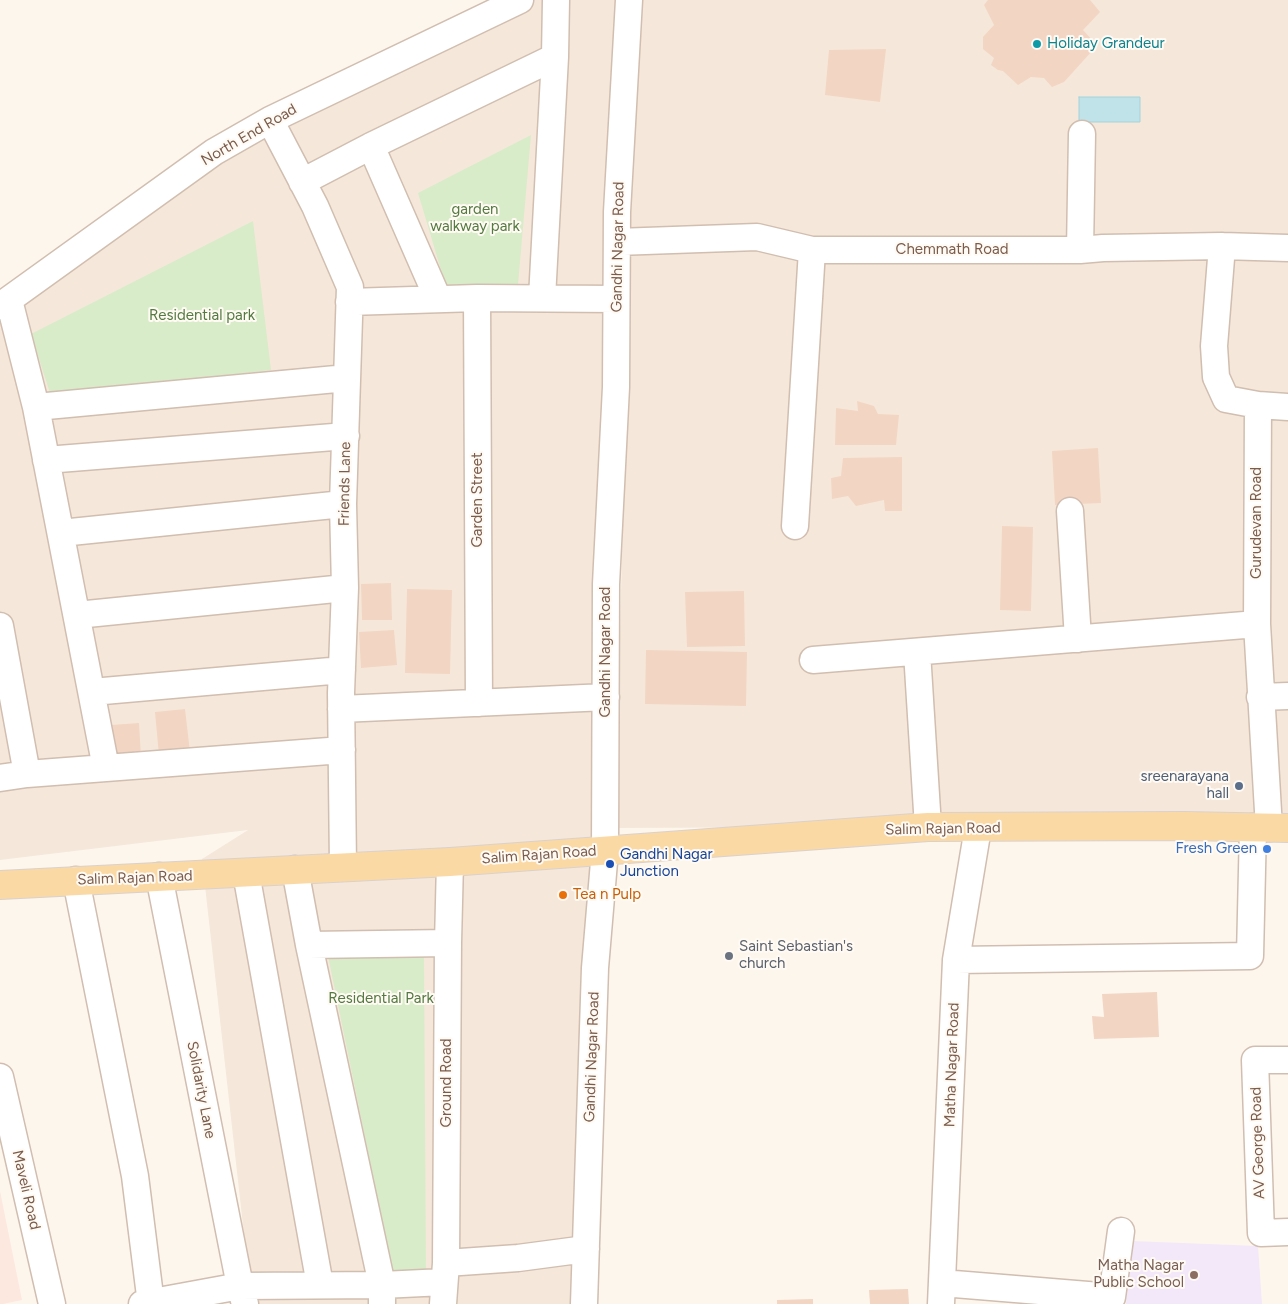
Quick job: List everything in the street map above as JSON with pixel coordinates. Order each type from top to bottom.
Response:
[{"type":"main road","name":"Salim Rajan Road","points":[[0,885],[450,862],[928,827],[1174,826],[1270,828]]},
{"type":"street","name":"North End Road","points":[[5,303],[214,152],[270,120],[520,0]]},
{"type":"street","points":[[542,298],[556,57],[556,0]]},
{"type":"street","name":"Gandhi Nagar Road","points":[[584,1304],[595,968],[605,850],[606,584],[616,387],[617,212],[629,0]]},
{"type":"street","points":[[302,182],[371,146],[556,57]]},
{"type":"street","name":"Friends Lane","points":[[270,120],[302,182],[350,287],[343,504],[345,588],[341,709],[343,867]]},
{"type":"street","points":[[1080,250],[1082,134]]},
{"type":"street","points":[[371,146],[438,299]]},
{"type":"street","name":"Chemmath Road","points":[[617,242],[757,237],[812,250],[1080,250],[1222,246],[1288,248]]},
{"type":"street","points":[[1222,246],[1214,346],[1216,377],[1226,399],[1258,406],[1288,407]]},
{"type":"street","points":[[795,526],[812,250]]},
{"type":"street","points":[[349,302],[477,298],[616,299]]},
{"type":"street","name":"Garden Street","points":[[477,298],[478,703]]},
{"type":"street","points":[[5,303],[36,407],[106,768]]},
{"type":"street","points":[[36,407],[347,378]]},
{"type":"street","name":"Gurudevan Road","points":[[956,960],[1250,956],[1270,828],[1260,697],[1257,624],[1258,406]]},
{"type":"street","points":[[46,460],[346,436]]},
{"type":"street","points":[[60,532],[343,504]]},
{"type":"street","points":[[1070,511],[1078,639]]},
{"type":"street","points":[[77,615],[345,588]]},
{"type":"street","points":[[813,660],[1257,624]]},
{"type":"street","points":[[0,626],[27,774]]},
{"type":"street","points":[[917,652],[928,827]]},
{"type":"street","points":[[92,692],[342,670]]},
{"type":"street","points":[[1260,697],[1288,696]]},
{"type":"street","points":[[341,709],[606,697]]},
{"type":"street","points":[[0,778],[27,774],[342,750]]},
{"type":"street","name":"Matha Nagar Road","points":[[942,1293],[956,960],[978,828]]},
{"type":"street","name":"Ground Road","points":[[444,1283],[450,862]]},
{"type":"street","points":[[296,870],[309,945],[382,1294]]},
{"type":"street","points":[[246,873],[320,1284]]},
{"type":"street","name":"Solidarity Lane","points":[[159,876],[242,1295]]},
{"type":"street","points":[[76,880],[135,1176],[148,1304],[242,1295],[320,1284],[382,1294],[444,1283],[518,1258],[586,1249]]},
{"type":"street","points":[[309,945],[448,943]]},
{"type":"street","name":"AV George Road","points":[[1288,1060],[1255,1060],[1261,1233],[1288,1232]]},
{"type":"street","name":"Maveli Road","points":[[0,1077],[52,1304]]},
{"type":"street","points":[[942,1293],[1112,1297],[1121,1231]]},
{"type":"shaded area","points":[[503,0],[1288,0],[1288,825],[615,828],[635,46],[578,1304],[254,1304],[249,1279],[202,859],[248,830],[0,860],[0,307],[272,112]]},
{"type":"shaded area","points":[[0,1191],[22,1300],[3,1304],[0,1304]]},
{"type":"shaded area","name":"Matha Nagar Public School","points":[[1132,1241],[1258,1246],[1262,1304],[1126,1304]]},
{"type":"green space","name":"garden walkway park","points":[[531,135],[518,285],[447,290],[418,193]]},
{"type":"green space","name":"Residential park","points":[[253,221],[271,370],[51,396],[31,334]]},
{"type":"green space","name":"Residential Park","points":[[424,952],[426,1274],[393,1274],[328,956]]},
{"type":"water","points":[[1079,97],[1140,97],[1140,122],[1079,122]]},
{"type":"building","name":"Holiday Grandeur","points":[[988,0],[1090,0],[1100,12],[1083,30],[1092,40],[1092,51],[1064,82],[1052,87],[1044,78],[1031,77],[1018,85],[1003,71],[991,65],[994,58],[983,49],[983,37],[994,25],[984,5]]},
{"type":"building","points":[[886,49],[880,102],[825,95],[829,50]]},
{"type":"building","points":[[857,401],[874,406],[878,414],[899,415],[896,445],[835,445],[836,408],[858,411]]},
{"type":"building","points":[[1098,448],[1101,503],[1055,505],[1052,451]]},
{"type":"building","points":[[902,457],[902,511],[885,511],[884,500],[856,506],[848,496],[832,499],[831,478],[841,476],[843,458]]},
{"type":"building","points":[[1002,526],[1033,527],[1031,611],[1000,610]]},
{"type":"building","points":[[391,583],[392,620],[362,620],[361,584]]},
{"type":"building","points":[[407,589],[452,590],[450,674],[405,673]]},
{"type":"building","points":[[744,591],[745,646],[687,647],[685,592]]},
{"type":"building","points":[[394,630],[397,665],[361,668],[359,632]]},
{"type":"building","points":[[646,650],[747,652],[746,706],[645,704]]},
{"type":"building","points":[[185,709],[190,752],[159,755],[155,712]]},
{"type":"building","points":[[139,723],[141,757],[114,759],[111,725]]},
{"type":"building","points":[[1157,992],[1159,1037],[1094,1039],[1092,1016],[1104,1017],[1102,994]]},
{"type":"building","points":[[908,1289],[909,1304],[870,1304],[869,1290]]},
{"type":"building","points":[[813,1299],[813,1304],[777,1304],[777,1300]]},
{"type":"place","name":"Holiday Grandeur","points":[[1037,44]]},
{"type":"place","name":"sreenarayana hall","points":[[1239,786]]},
{"type":"place","name":"Fresh Green","points":[[1267,849]]},
{"type":"place","name":"Gandhi Nagar Junction","points":[[610,864]]},
{"type":"place","name":"Tea n Pulp","points":[[563,895]]},
{"type":"place","name":"Saint Sebastian's church","points":[[729,956]]},
{"type":"place","name":"Matha Nagar Public School","points":[[1194,1275]]}]
